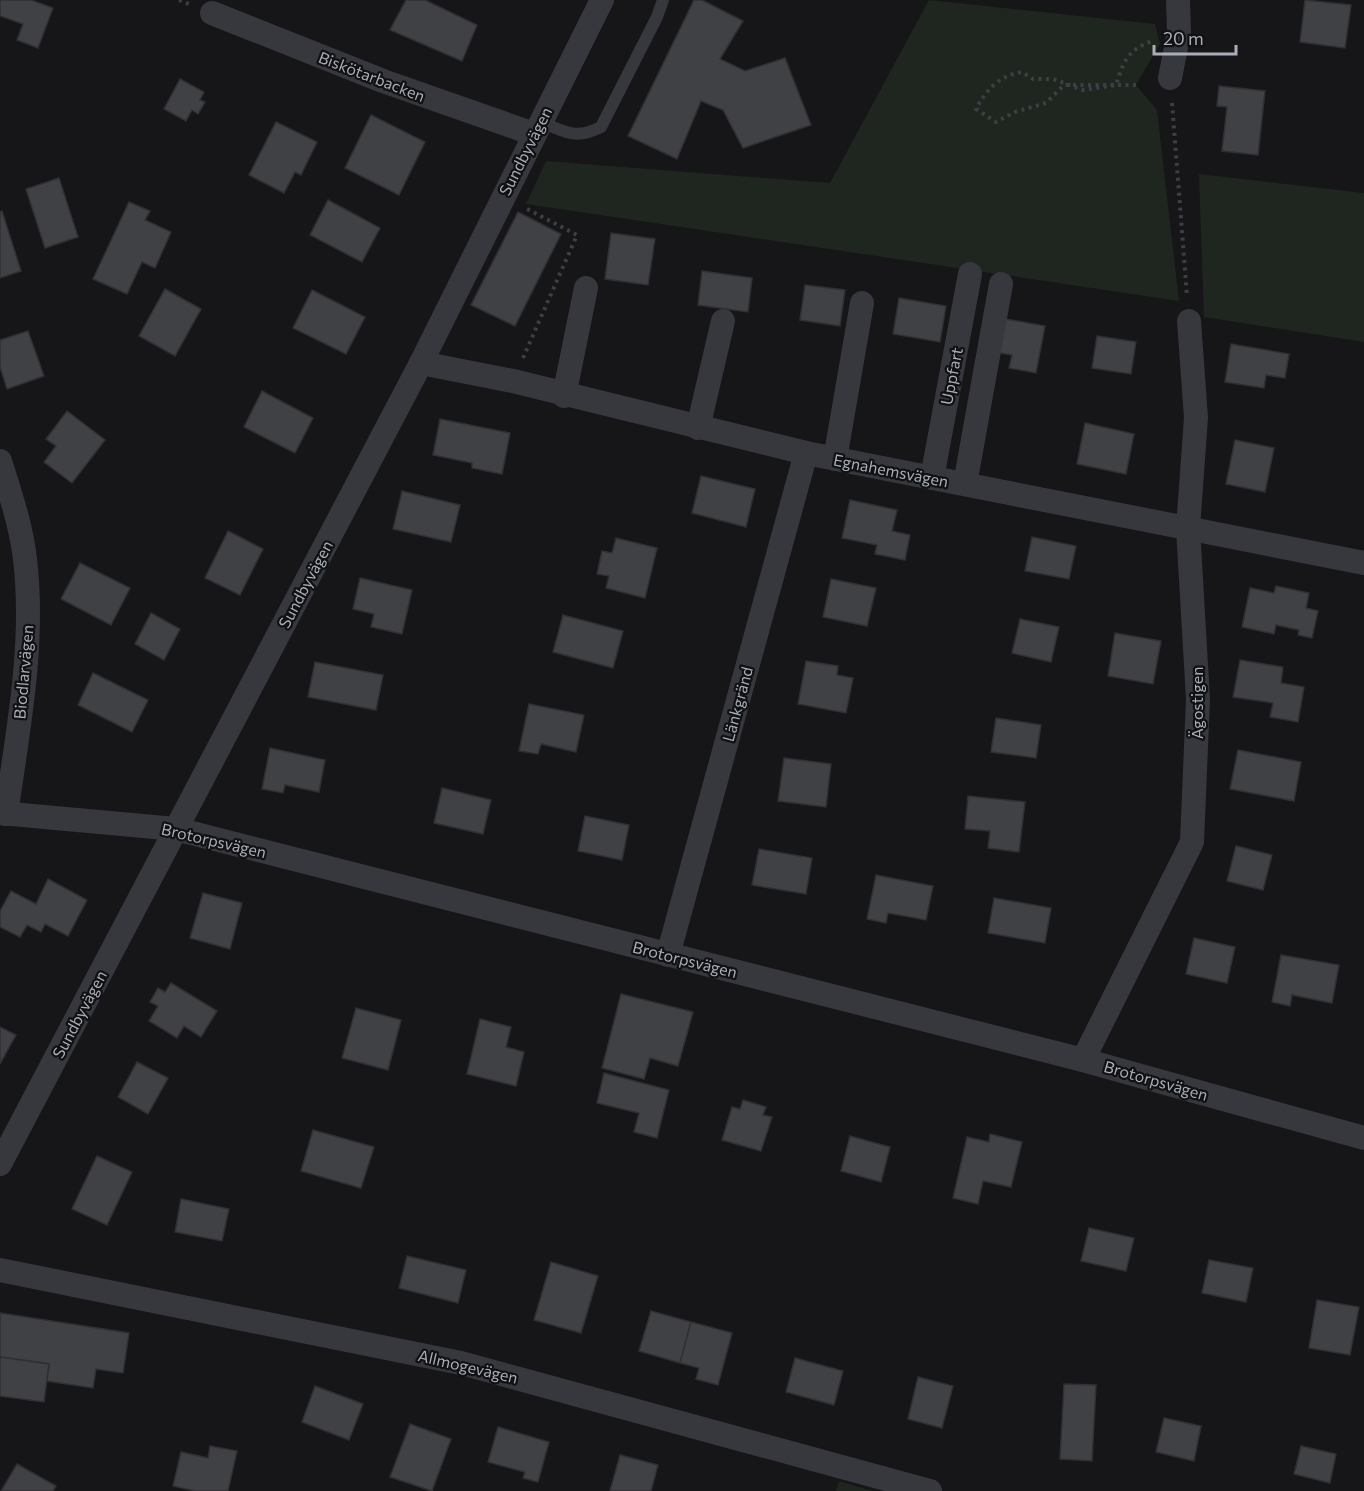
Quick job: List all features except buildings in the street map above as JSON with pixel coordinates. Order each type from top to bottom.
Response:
[{"type":"street","name":"Sundbyvägen","points":[[0,1164],[421,363],[602,0]]},
{"type":"street","points":[[1170,78],[1179,33],[1178,0]]},
{"type":"street","name":"Biskötarbacken","points":[[212,13],[383,81],[537,127]]},
{"type":"street","name":"Uppfart","points":[[932,478],[970,274]]},
{"type":"street","name":"Uppfart","points":[[964,484],[1001,284]]},
{"type":"street","points":[[564,396],[586,288]]},
{"type":"street","points":[[835,459],[862,303]]},
{"type":"street","points":[[698,428],[723,321]]},
{"type":"street","name":"Ägostigen","points":[[1083,1060],[1192,842],[1198,699],[1188,528],[1196,418],[1189,321]]},
{"type":"street","name":"Egnahemsvägen","points":[[421,363],[513,381],[564,396],[806,453],[1364,563]]},
{"type":"street","name":"Länkgränd","points":[[668,955],[806,453]]},
{"type":"street","name":"Biodlarvägen","points":[[0,461],[15,509],[25,558],[29,634],[3,814]]},
{"type":"street","name":"Brotorpsvägen","points":[[3,814],[176,829],[1083,1060],[1364,1138]]},
{"type":"street","name":"Allmogevägen","points":[[0,1270],[461,1363],[930,1491]]},
{"type":"lane","points":[[537,127],[572,135],[590,133],[601,127],[657,17],[663,0]]},
{"type":"path","points":[[1116,85],[1127,57],[1135,48],[1158,38]]},
{"type":"path","points":[[1064,85],[1046,103],[1015,112],[996,122],[976,109],[990,88],[1010,74],[1022,72],[1033,79],[1053,79],[1064,85],[1083,90],[1116,85],[1136,86]]},
{"type":"path","points":[[1170,78],[1189,321]]},
{"type":"path","points":[[513,381],[577,235],[522,207]]},
{"type":"shaded area","points":[[929,0],[1155,24],[1160,44],[1136,85],[1157,110],[1179,301],[526,204],[546,161],[830,183]]},
{"type":"shaded area","points":[[1199,174],[1364,193],[1364,342],[1204,317]]},
{"type":"shaded area","points":[[839,1481],[872,1491],[836,1491]]}]
